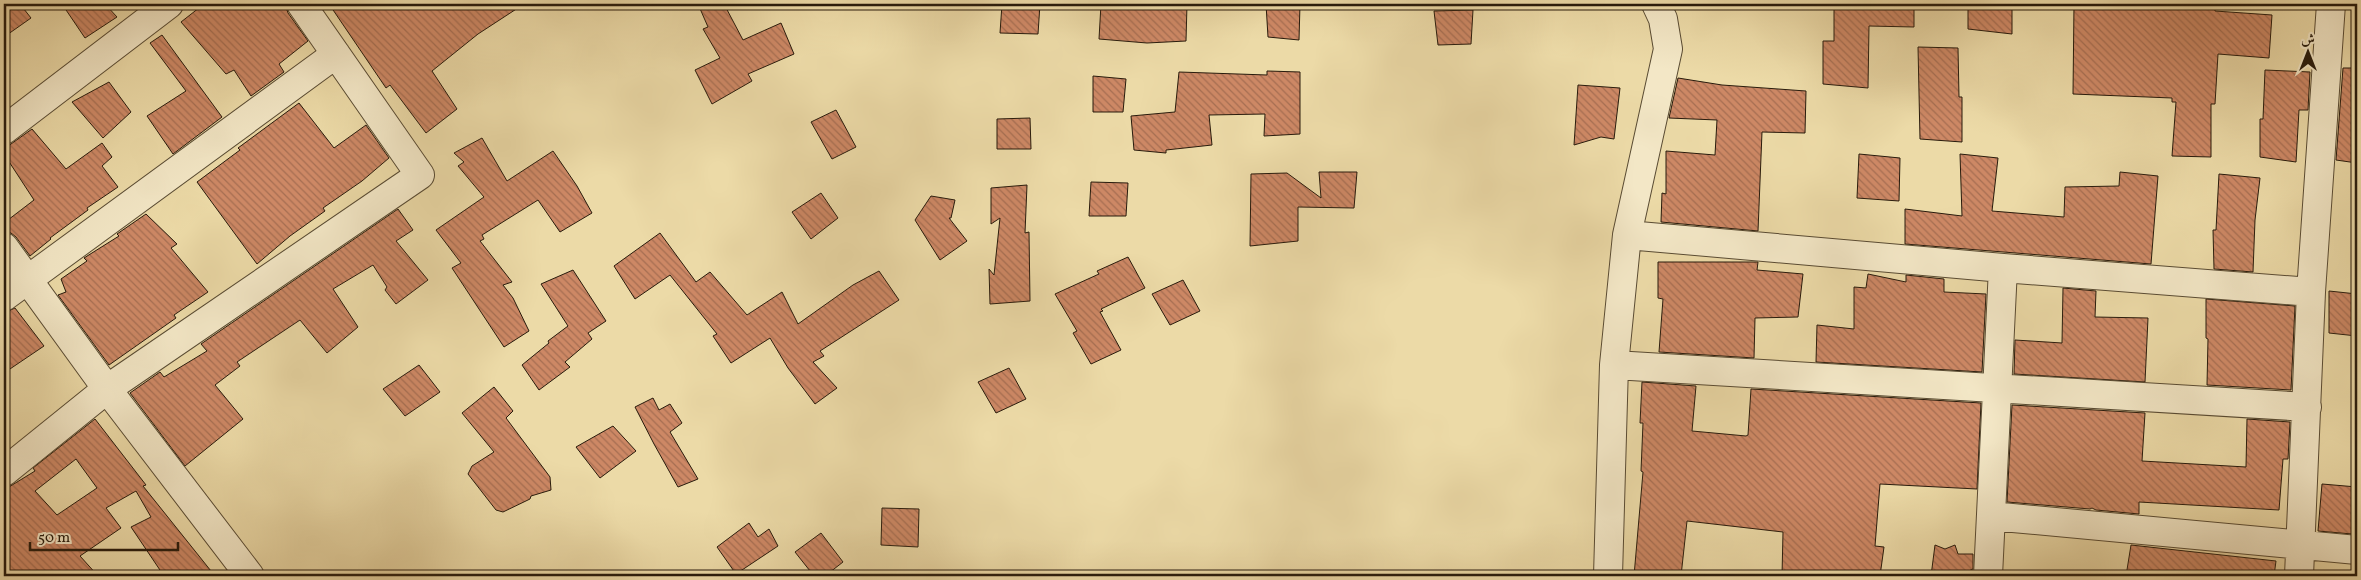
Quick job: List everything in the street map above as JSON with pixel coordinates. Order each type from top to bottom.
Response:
[{"type":"street","points":[[4,130],[169,4]]},
{"type":"street","points":[[4,472],[107,389],[420,175],[302,4]]},
{"type":"street","points":[[1608,576],[1614,365],[1627,235],[1668,49],[1663,19],[1656,4]]},
{"type":"street","points":[[2299,576],[2312,292],[2331,4]]},
{"type":"street","points":[[4,297],[336,54]]},
{"type":"street","points":[[1627,235],[2003,268],[2312,292]]},
{"type":"street","points":[[4,247],[107,389],[250,576]]},
{"type":"street","points":[[1988,576],[2003,268]]},
{"type":"street","points":[[1614,365],[2307,407]]},
{"type":"street","points":[[1991,516],[2357,550]]},
{"type":"building","points":[[4,4],[20,4],[31,18],[4,37]]},
{"type":"building","points":[[62,4],[105,4],[117,17],[85,38]]},
{"type":"building","points":[[204,4],[285,4],[288,13],[308,41],[279,64],[284,72],[251,96],[234,70],[226,74],[181,22]]},
{"type":"building","points":[[329,4],[524,4],[478,34],[432,71],[457,109],[426,133],[390,85],[386,88]]},
{"type":"building","points":[[698,4],[724,4],[743,40],[781,23],[794,54],[748,74],[752,81],[712,104],[695,70],[720,58],[703,29],[708,27]]},
{"type":"building","points":[[1002,4],[1040,4],[1038,34],[1000,33]]},
{"type":"building","points":[[1101,4],[1187,4],[1186,41],[1147,43],[1099,39]]},
{"type":"building","points":[[1266,4],[1300,4],[1299,40],[1268,37]]},
{"type":"building","points":[[1834,4],[1914,4],[1914,27],[1869,26],[1868,88],[1823,84],[1823,41],[1834,41]]},
{"type":"building","points":[[1968,4],[2012,4],[2012,34],[1968,29]]},
{"type":"building","points":[[2074,4],[2168,4],[2168,8],[2215,8],[2215,11],[2272,15],[2269,58],[2218,54],[2215,104],[2211,104],[2211,157],[2172,156],[2176,102],[2172,102],[2172,98],[2073,94]]},
{"type":"building","points":[[1473,10],[1471,44],[1438,45],[1434,11]]},
{"type":"building","points":[[162,35],[222,117],[173,154],[147,116],[186,91],[150,43]]},
{"type":"building","points":[[1918,47],[1958,48],[1959,97],[1962,97],[1962,142],[1920,139]]},
{"type":"building","points":[[2343,68],[2357,68],[2357,163],[2336,160]]},
{"type":"building","points":[[2265,70],[2310,72],[2308,110],[2299,110],[2296,162],[2260,157],[2260,119],[2263,119]]},
{"type":"building","points":[[1267,71],[1300,72],[1300,134],[1264,136],[1265,114],[1209,115],[1212,145],[1166,150],[1166,153],[1134,150],[1131,116],[1175,112],[1179,72],[1267,75]]},
{"type":"building","points":[[1093,76],[1126,79],[1123,112],[1093,112]]},
{"type":"building","points":[[1678,78],[1722,85],[1806,91],[1805,133],[1762,132],[1758,231],[1661,222],[1662,193],[1666,194],[1666,151],[1715,155],[1717,120],[1669,118]]},
{"type":"building","points":[[109,82],[131,112],[103,138],[72,102]]},
{"type":"building","points":[[1578,85],[1620,88],[1614,139],[1601,137],[1574,145]]},
{"type":"building","points":[[299,103],[334,148],[366,125],[389,158],[362,181],[323,208],[325,211],[290,236],[257,264],[197,182],[240,150],[238,148]]},
{"type":"building","points":[[836,110],[856,147],[832,159],[811,122]]},
{"type":"building","points":[[1030,118],[1031,149],[997,149],[997,119]]},
{"type":"building","points":[[32,129],[66,169],[102,143],[112,157],[102,166],[118,187],[87,208],[88,210],[50,238],[30,256],[16,237],[11,233],[4,232],[4,223],[34,200],[4,154],[4,149]]},
{"type":"building","points":[[482,138],[507,181],[553,151],[577,186],[592,213],[560,232],[538,200],[482,235],[484,239],[480,241],[512,282],[503,285],[513,298],[529,331],[504,347],[452,268],[461,263],[436,230],[484,197],[458,166],[464,162],[454,153]]},
{"type":"building","points":[[1859,154],[1900,158],[1899,201],[1857,198]]},
{"type":"building","points":[[1960,154],[1998,158],[1992,211],[2064,217],[2065,187],[2119,186],[2120,172],[2158,176],[2151,264],[1905,244],[1905,209],[1962,216]]},
{"type":"building","points":[[1319,172],[1357,172],[1354,208],[1298,207],[1298,241],[1250,246],[1251,174],[1287,173],[1321,198]]},
{"type":"building","points":[[2219,174],[2260,178],[2255,220],[2253,272],[2214,269],[2213,230],[2216,230]]},
{"type":"building","points":[[1091,182],[1128,183],[1126,216],[1089,216]]},
{"type":"building","points":[[1027,185],[1025,233],[1029,232],[1030,301],[990,304],[989,269],[994,275],[1000,218],[991,224],[991,188]]},
{"type":"building","points":[[821,193],[838,218],[811,239],[792,212]]},
{"type":"building","points":[[931,196],[955,200],[951,218],[949,218],[967,241],[940,260],[915,220]]},
{"type":"building","points":[[398,209],[413,230],[396,241],[428,280],[396,304],[385,290],[387,287],[373,265],[333,289],[358,327],[327,353],[300,320],[237,362],[240,366],[215,385],[243,419],[185,466],[130,393],[160,372],[164,377],[207,351],[201,344]]},
{"type":"building","points":[[146,214],[177,244],[171,248],[208,292],[174,315],[176,318],[109,365],[58,295],[66,292],[61,279],[87,261],[84,258],[119,236],[117,234]]},
{"type":"building","points":[[660,233],[696,282],[710,272],[747,315],[782,292],[798,324],[853,285],[879,271],[899,300],[820,351],[824,356],[813,362],[837,388],[815,404],[788,368],[770,338],[731,363],[713,336],[717,334],[670,275],[635,299],[614,266]]},
{"type":"building","points":[[1128,257],[1145,288],[1101,309],[1103,311],[1100,312],[1121,350],[1091,364],[1073,333],[1077,331],[1055,294],[1099,274],[1097,271]]},
{"type":"building","points":[[1658,262],[1758,262],[1757,270],[1803,274],[1798,317],[1755,318],[1754,358],[1659,352],[1663,299],[1658,298]]},
{"type":"building","points":[[573,270],[606,321],[588,333],[592,339],[565,362],[570,367],[539,390],[522,365],[568,326],[541,284]]},
{"type":"building","points":[[1868,274],[1906,282],[1906,275],[1944,279],[1944,292],[1986,294],[1982,372],[1816,362],[1817,325],[1854,329],[1854,287],[1866,288]]},
{"type":"building","points":[[1183,280],[1200,311],[1170,325],[1152,294]]},
{"type":"building","points":[[2063,288],[2096,291],[2095,317],[2148,318],[2145,382],[2014,374],[2015,340],[2062,343]]},
{"type":"building","points":[[2329,291],[2357,294],[2357,336],[2329,333]]},
{"type":"building","points":[[2206,299],[2295,306],[2291,390],[2207,385],[2208,339],[2206,338]]},
{"type":"building","points":[[15,308],[44,346],[4,373],[4,313]]},
{"type":"building","points":[[419,365],[440,392],[405,416],[383,389]]},
{"type":"building","points":[[1009,368],[1026,399],[996,413],[978,382]]},
{"type":"building","points":[[1642,382],[1696,386],[1692,431],[1746,436],[1748,435],[1751,389],[1981,403],[1977,489],[1880,484],[1875,546],[1884,547],[1880,576],[1782,576],[1783,532],[1687,521],[1681,576],[1634,576],[1643,472],[1641,471],[1643,423],[1640,423]]},
{"type":"building","points":[[494,387],[513,411],[506,418],[550,477],[551,490],[531,496],[530,499],[503,512],[496,510],[468,474],[472,466],[494,452],[462,413]]},
{"type":"building","points":[[653,398],[659,410],[670,404],[682,423],[670,432],[698,479],[678,487],[654,444],[635,407]]},
{"type":"building","points":[[2012,405],[2145,413],[2142,461],[2246,467],[2247,419],[2290,422],[2288,459],[2283,459],[2279,510],[2139,502],[2139,514],[2092,508],[2007,502]]},
{"type":"building","points":[[95,419],[146,485],[143,486],[215,576],[164,576],[131,527],[151,517],[136,491],[106,508],[121,528],[80,556],[98,576],[4,576],[4,490],[35,471],[33,468]],"holes":[[[76,459],[97,488],[57,515],[35,491]]]},
{"type":"building","points":[[613,426],[636,451],[600,478],[576,447]]},
{"type":"building","points":[[2322,484],[2357,487],[2357,517],[2354,517],[2352,534],[2318,531]]},
{"type":"building","points":[[882,508],[919,509],[918,547],[881,545]]},
{"type":"building","points":[[749,523],[758,537],[769,529],[778,546],[736,574],[717,547]]},
{"type":"building","points":[[821,533],[843,562],[825,576],[814,576],[795,552]]},
{"type":"building","points":[[1935,545],[1945,549],[1955,545],[1958,554],[1973,554],[1973,569],[1966,572],[1966,576],[1931,576]]},
{"type":"building","points":[[2131,545],[2276,561],[2274,576],[2181,576],[2160,574],[2159,576],[2126,576]]}]
